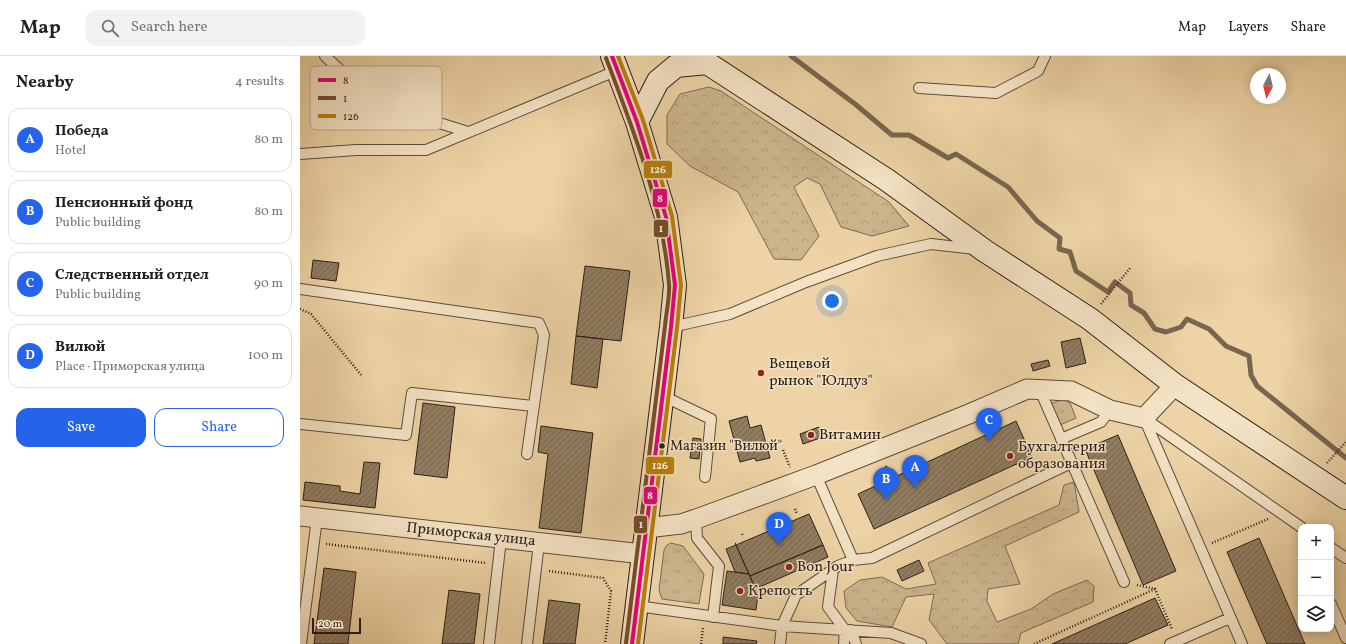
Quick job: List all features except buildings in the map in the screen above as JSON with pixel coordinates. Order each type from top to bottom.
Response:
[{"type":"street","points":[[637,122],[658,81],[676,66],[703,59],[887,180],[985,251],[1090,319],[1175,385],[1346,498]]},
{"type":"street","points":[[615,63],[637,122],[666,217],[675,286],[632,644]]},
{"type":"street","points":[[646,528],[681,524],[696,519],[816,475],[969,414],[1027,389],[1039,388],[1071,391],[1110,410],[1144,418],[1175,385]]},
{"type":"street","name":"Приморская улица","points":[[308,517],[643,554]]},
{"type":"lane","points":[[325,56],[336,66]]},
{"type":"lane","points":[[919,88],[996,93],[1038,71],[1045,56]]},
{"type":"lane","points":[[300,154],[356,150],[426,150],[468,132],[615,63]]},
{"type":"lane","points":[[442,124],[468,132]]},
{"type":"lane","points":[[671,327],[730,314],[806,282],[877,256],[931,244],[985,251]]},
{"type":"lane","points":[[300,289],[539,323],[544,334],[527,454]]},
{"type":"lane","points":[[1039,388],[1124,582]]},
{"type":"lane","points":[[300,424],[406,435],[412,393],[533,406]]},
{"type":"lane","points":[[662,396],[712,419],[705,477]]},
{"type":"lane","points":[[1061,440],[1101,422],[1110,410]]},
{"type":"lane","points":[[1144,418],[1298,525]]},
{"type":"lane","points":[[1144,418],[1242,644]]},
{"type":"lane","points":[[780,644],[782,626],[796,595],[838,566],[853,560],[872,558],[1071,463]]},
{"type":"lane","points":[[816,475],[853,560]]},
{"type":"lane","points":[[301,644],[314,542],[308,517]]},
{"type":"lane","points":[[696,519],[697,538],[719,566],[713,617]]},
{"type":"lane","points":[[489,644],[501,539]]},
{"type":"lane","points":[[527,644],[539,543]]},
{"type":"lane","points":[[1334,550],[1346,558]]},
{"type":"lane","points":[[833,570],[828,607],[848,630],[856,644]]},
{"type":"lane","points":[[637,606],[782,626],[891,633],[921,644]]},
{"type":"lane","points":[[1334,611],[1346,638]]},
{"type":"lane","points":[[1173,642],[1230,618]]},
{"type":"lane","points":[[844,644],[848,630]]},
{"type":"path","points":[[1090,319],[1130,268]]},
{"type":"path","points":[[300,309],[311,314],[362,376]]},
{"type":"path","points":[[1314,477],[1346,442]]},
{"type":"path","points":[[883,460],[892,478]]},
{"type":"path","points":[[795,509],[797,514]]},
{"type":"path","points":[[1200,548],[1281,513]]},
{"type":"path","points":[[314,542],[498,564]]},
{"type":"path","points":[[536,569],[603,578],[611,592],[605,644]]},
{"type":"path","points":[[1124,582],[1155,589]]},
{"type":"path","points":[[1155,589],[1173,642]]},
{"type":"path","points":[[1034,644],[1155,589]]},
{"type":"green space","points":[[709,87],[721,91],[889,202],[909,226],[872,236],[841,227],[820,184],[807,178],[794,187],[819,236],[801,260],[774,259],[738,192],[690,166],[667,144],[667,115],[680,94]]},
{"type":"green space","points":[[1063,399],[1070,403],[1076,418],[1060,425],[1050,404]]},
{"type":"green space","points":[[1074,482],[1079,512],[1005,546],[1020,584],[988,589],[987,601],[997,622],[1031,609],[1053,594],[1087,580],[1094,586],[1093,602],[1021,633],[1018,644],[947,644],[929,620],[934,594],[906,597],[892,627],[857,621],[846,608],[844,591],[860,580],[882,577],[906,589],[936,584],[928,563],[1059,505],[1064,485]]},
{"type":"green space","points":[[671,543],[683,546],[704,574],[699,604],[662,599],[659,590],[664,550],[667,545]]},
{"type":"waterway","points":[[791,56],[855,104],[892,135],[909,135],[948,158],[956,154],[1008,187],[1037,221],[1060,238],[1059,249],[1070,252],[1076,271],[1108,292],[1115,282],[1130,293],[1131,305],[1144,313],[1155,329],[1166,332],[1181,327],[1187,319],[1209,329],[1226,346],[1249,356],[1251,375],[1257,386],[1346,458]]},
{"type":"transit line","name":"8","points":[[612,56],[637,122],[666,217],[675,285],[632,644]]},
{"type":"transit line","name":"126","points":[[618,56],[643,120],[672,216],[681,285],[638,644]]},
{"type":"transit line","name":"1","points":[[606,58],[637,141],[654,197],[661,226],[669,284],[626,643]]},
{"type":"place","name":"Вещевой рынок \"Юлдуз\"","points":[[761,373]]},
{"type":"place","name":"Витамин","points":[[811,435]]},
{"type":"place","name":"Следственный отдел","points":[[989,441]]},
{"type":"place","name":"Магазин \"Вилюй\"","points":[[662,446]]},
{"type":"place","name":"Бухгалтерия образования","points":[[1010,456]]},
{"type":"place","name":"Победа","points":[[915,488]]},
{"type":"place","name":"Пенсионный фонд","points":[[886,500]]},
{"type":"place","name":"Вилюй","points":[[779,545]]},
{"type":"place","name":"Bon Jour","points":[[789,567]]},
{"type":"place","name":"Крепость","points":[[740,591]]}]
